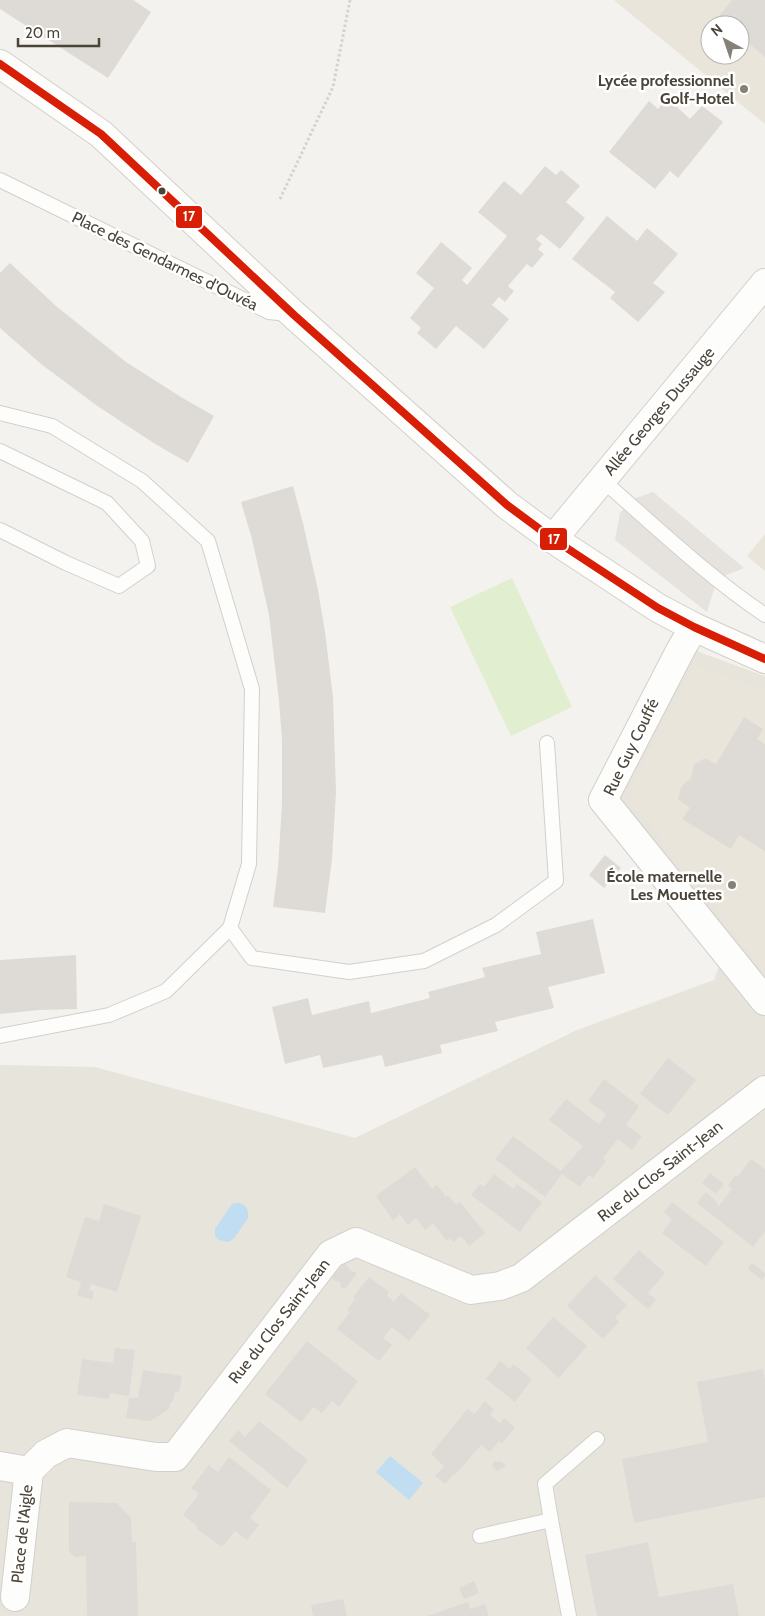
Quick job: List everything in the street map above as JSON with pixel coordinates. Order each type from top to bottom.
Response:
[{"type":"street","points":[[0,64],[102,134],[294,315],[507,505],[553,539],[658,608],[694,627],[765,659]]},
{"type":"street","name":"Allée Georges Dussauge","points":[[553,539],[765,283]]},
{"type":"street","name":"Rue Guy Couffé","points":[[694,627],[603,800],[765,1000]]},
{"type":"street","name":"Rue du Clos Saint-Jean","points":[[29,1470],[46,1454],[67,1443],[156,1457],[175,1457],[331,1254],[356,1242],[471,1290],[500,1286],[521,1278],[765,1090]]},
{"type":"street","points":[[0,1466],[29,1470]]},
{"type":"street","name":"Place de l'Aigle","points":[[15,1598],[29,1470]]},
{"type":"lane","name":"Place des Gendarmes d'Ouvéa","points":[[0,180],[269,312],[294,315]]},
{"type":"lane","points":[[0,413],[52,426],[118,466],[142,481],[208,541],[252,689],[249,864],[230,928],[166,991],[110,1015],[0,1036]]},
{"type":"lane","points":[[0,451],[107,503],[142,541],[148,566],[119,586],[66,563],[0,530]]},
{"type":"lane","points":[[601,479],[702,567],[765,615]]},
{"type":"lane","points":[[230,928],[252,958],[349,972],[424,962],[496,925],[556,882],[547,743]]},
{"type":"lane","points":[[569,1616],[545,1484],[597,1439]]},
{"type":"lane","points":[[480,1536],[551,1520]]},
{"type":"path","points":[[280,199],[333,87],[350,0]]},
{"type":"shaded area","name":"Lycée professionnel Golf-Hotel","points":[[614,0],[765,0],[765,124]]},
{"type":"shaded area","points":[[653,492],[744,568],[722,577],[714,589],[707,612],[615,540],[620,513],[633,499]]},
{"type":"shaded area","points":[[765,534],[765,571],[747,556]]},
{"type":"shaded area","points":[[672,642],[765,676],[765,1616],[0,1616],[0,1065],[95,1067],[355,1138],[577,1030],[714,980],[720,963],[588,802]]},
{"type":"shaded area","name":"École maternelle Les Mouettes","points":[[695,665],[765,690],[765,971],[631,800],[630,788]]},
{"type":"green space","points":[[512,578],[572,707],[511,736],[450,607]]},
{"type":"water","points":[[232,1204],[243,1204],[246,1208],[248,1218],[235,1237],[229,1242],[219,1240],[215,1236],[215,1229]]},
{"type":"water","points":[[390,1456],[423,1483],[409,1500],[376,1472]]},
{"type":"building","points":[[0,0],[133,0],[151,12],[108,78],[0,9]]},
{"type":"building","points":[[732,0],[765,0],[765,57],[750,44],[750,15],[720,15]]},
{"type":"building","points":[[667,98],[690,119],[702,106],[723,122],[678,178],[670,171],[655,189],[609,152],[649,101],[658,109]]},
{"type":"building","points":[[545,166],[556,175],[561,170],[580,186],[566,202],[585,218],[560,249],[541,234],[536,239],[542,244],[538,249],[544,254],[532,268],[527,264],[508,286],[514,291],[505,302],[499,297],[492,305],[509,319],[484,349],[456,326],[436,349],[417,333],[421,328],[410,318],[434,288],[416,273],[441,242],[472,268],[462,280],[467,285],[507,236],[478,212],[504,181],[521,195]]},
{"type":"building","points":[[607,216],[637,241],[647,228],[678,254],[653,283],[665,292],[638,322],[610,298],[615,292],[572,259]]},
{"type":"building","points":[[10,263],[56,306],[126,362],[214,416],[188,463],[96,405],[41,364],[0,328],[0,273]]},
{"type":"building","points":[[293,486],[318,590],[333,697],[336,792],[332,859],[325,913],[273,907],[278,868],[282,803],[282,740],[279,701],[269,615],[252,539],[241,502]]},
{"type":"building","points":[[744,717],[763,729],[757,739],[765,744],[765,851],[739,835],[731,849],[682,819],[690,808],[678,799],[681,787],[691,778],[694,765],[705,758],[716,764]]},
{"type":"building","points":[[605,855],[621,868],[604,888],[589,875]]},
{"type":"building","points":[[593,919],[605,973],[548,987],[554,1008],[495,1022],[498,1031],[440,1045],[442,1053],[385,1067],[382,1055],[323,1068],[320,1055],[285,1064],[272,1007],[308,998],[312,1015],[369,1001],[371,1013],[430,998],[428,992],[485,977],[482,968],[541,954],[536,932]]},
{"type":"building","points":[[76,955],[77,1009],[0,1014],[0,960]]},
{"type":"building","points":[[668,1058],[696,1080],[668,1115],[640,1094]]},
{"type":"building","points":[[604,1079],[639,1106],[626,1125],[642,1136],[632,1150],[618,1139],[603,1158],[606,1161],[593,1178],[589,1175],[580,1187],[562,1174],[545,1197],[495,1159],[513,1136],[561,1171],[583,1146],[549,1120],[566,1099],[599,1124],[606,1114],[588,1101]]},
{"type":"building","points":[[751,1159],[765,1169],[765,1231],[753,1247],[697,1203],[706,1192],[719,1206],[732,1189],[728,1186],[735,1175],[737,1177]]},
{"type":"building","points":[[415,1167],[432,1189],[437,1185],[446,1197],[448,1195],[456,1205],[460,1202],[485,1233],[469,1246],[461,1236],[453,1242],[450,1238],[447,1241],[433,1223],[425,1230],[416,1218],[408,1225],[400,1214],[393,1220],[376,1196]]},
{"type":"building","points":[[710,1173],[724,1184],[716,1194],[702,1183]]},
{"type":"building","points":[[494,1174],[513,1189],[517,1184],[542,1202],[520,1232],[471,1195],[480,1184],[484,1187]]},
{"type":"building","points":[[672,1202],[724,1242],[706,1266],[662,1233],[672,1219],[664,1212]]},
{"type":"building","points":[[104,1204],[141,1216],[117,1292],[91,1284],[89,1290],[94,1292],[92,1300],[77,1295],[81,1282],[66,1277],[85,1217],[99,1221]]},
{"type":"building","points":[[639,1250],[665,1273],[648,1293],[656,1300],[648,1309],[613,1279]]},
{"type":"building","points":[[344,1263],[351,1271],[357,1273],[345,1289],[340,1286],[341,1283],[336,1282],[332,1278]]},
{"type":"building","points":[[752,1263],[765,1273],[762,1280],[748,1269]]},
{"type":"building","points":[[595,1275],[627,1305],[615,1318],[619,1322],[603,1339],[567,1306]]},
{"type":"building","points":[[369,1277],[389,1292],[387,1296],[394,1302],[401,1293],[430,1315],[409,1341],[392,1327],[383,1338],[392,1345],[379,1361],[337,1329],[350,1312],[347,1310],[355,1299],[353,1297]]},
{"type":"building","points":[[553,1317],[587,1346],[559,1378],[526,1348]]},
{"type":"building","points":[[307,1341],[358,1381],[339,1407],[332,1401],[322,1413],[313,1407],[301,1422],[265,1394]]},
{"type":"building","points":[[115,1348],[135,1350],[129,1396],[110,1393],[109,1399],[77,1395],[82,1359],[113,1363]]},
{"type":"building","points":[[500,1361],[510,1369],[513,1364],[532,1379],[515,1402],[486,1379]]},
{"type":"building","points":[[763,1369],[765,1379],[765,1497],[634,1523],[622,1459],[708,1442],[697,1382]]},
{"type":"building","points":[[143,1370],[182,1376],[179,1393],[175,1391],[173,1402],[171,1402],[169,1409],[150,1421],[126,1418],[129,1398],[138,1398]]},
{"type":"building","points":[[485,1401],[494,1410],[490,1415],[500,1423],[504,1418],[515,1428],[502,1443],[499,1441],[490,1452],[481,1445],[445,1484],[435,1476],[444,1466],[431,1454],[468,1408],[474,1414]]},
{"type":"building","points":[[259,1421],[308,1460],[287,1488],[229,1441],[238,1430],[245,1437]]},
{"type":"building","points":[[229,1457],[271,1490],[250,1518],[259,1525],[247,1540],[235,1531],[222,1547],[196,1528],[197,1526],[183,1515],[199,1494],[191,1488],[209,1465],[218,1472]]},
{"type":"building","points":[[495,1461],[502,1462],[506,1466],[497,1471],[492,1466]]},
{"type":"building","points":[[69,1502],[117,1503],[131,1518],[132,1542],[136,1542],[138,1616],[87,1616],[86,1556],[75,1557],[69,1551]]},
{"type":"building","points":[[648,1542],[659,1597],[733,1584],[739,1616],[597,1616],[585,1555]]},
{"type":"building","points":[[474,1581],[479,1593],[464,1599],[459,1588]]},
{"type":"building","points":[[343,1599],[347,1616],[313,1616],[311,1605]]},
{"type":"building","points":[[468,1602],[470,1609],[485,1604],[489,1616],[427,1616]]},
{"type":"transit line","name":"17","points":[[0,64],[101,134],[294,315],[507,505],[553,539],[658,608],[694,627],[765,659]]},
{"type":"place","name":"Lycée professionnel Golf-Hotel","points":[[744,89]]},
{"type":"place","name":"École maternelle Les Mouettes","points":[[732,885]]}]
